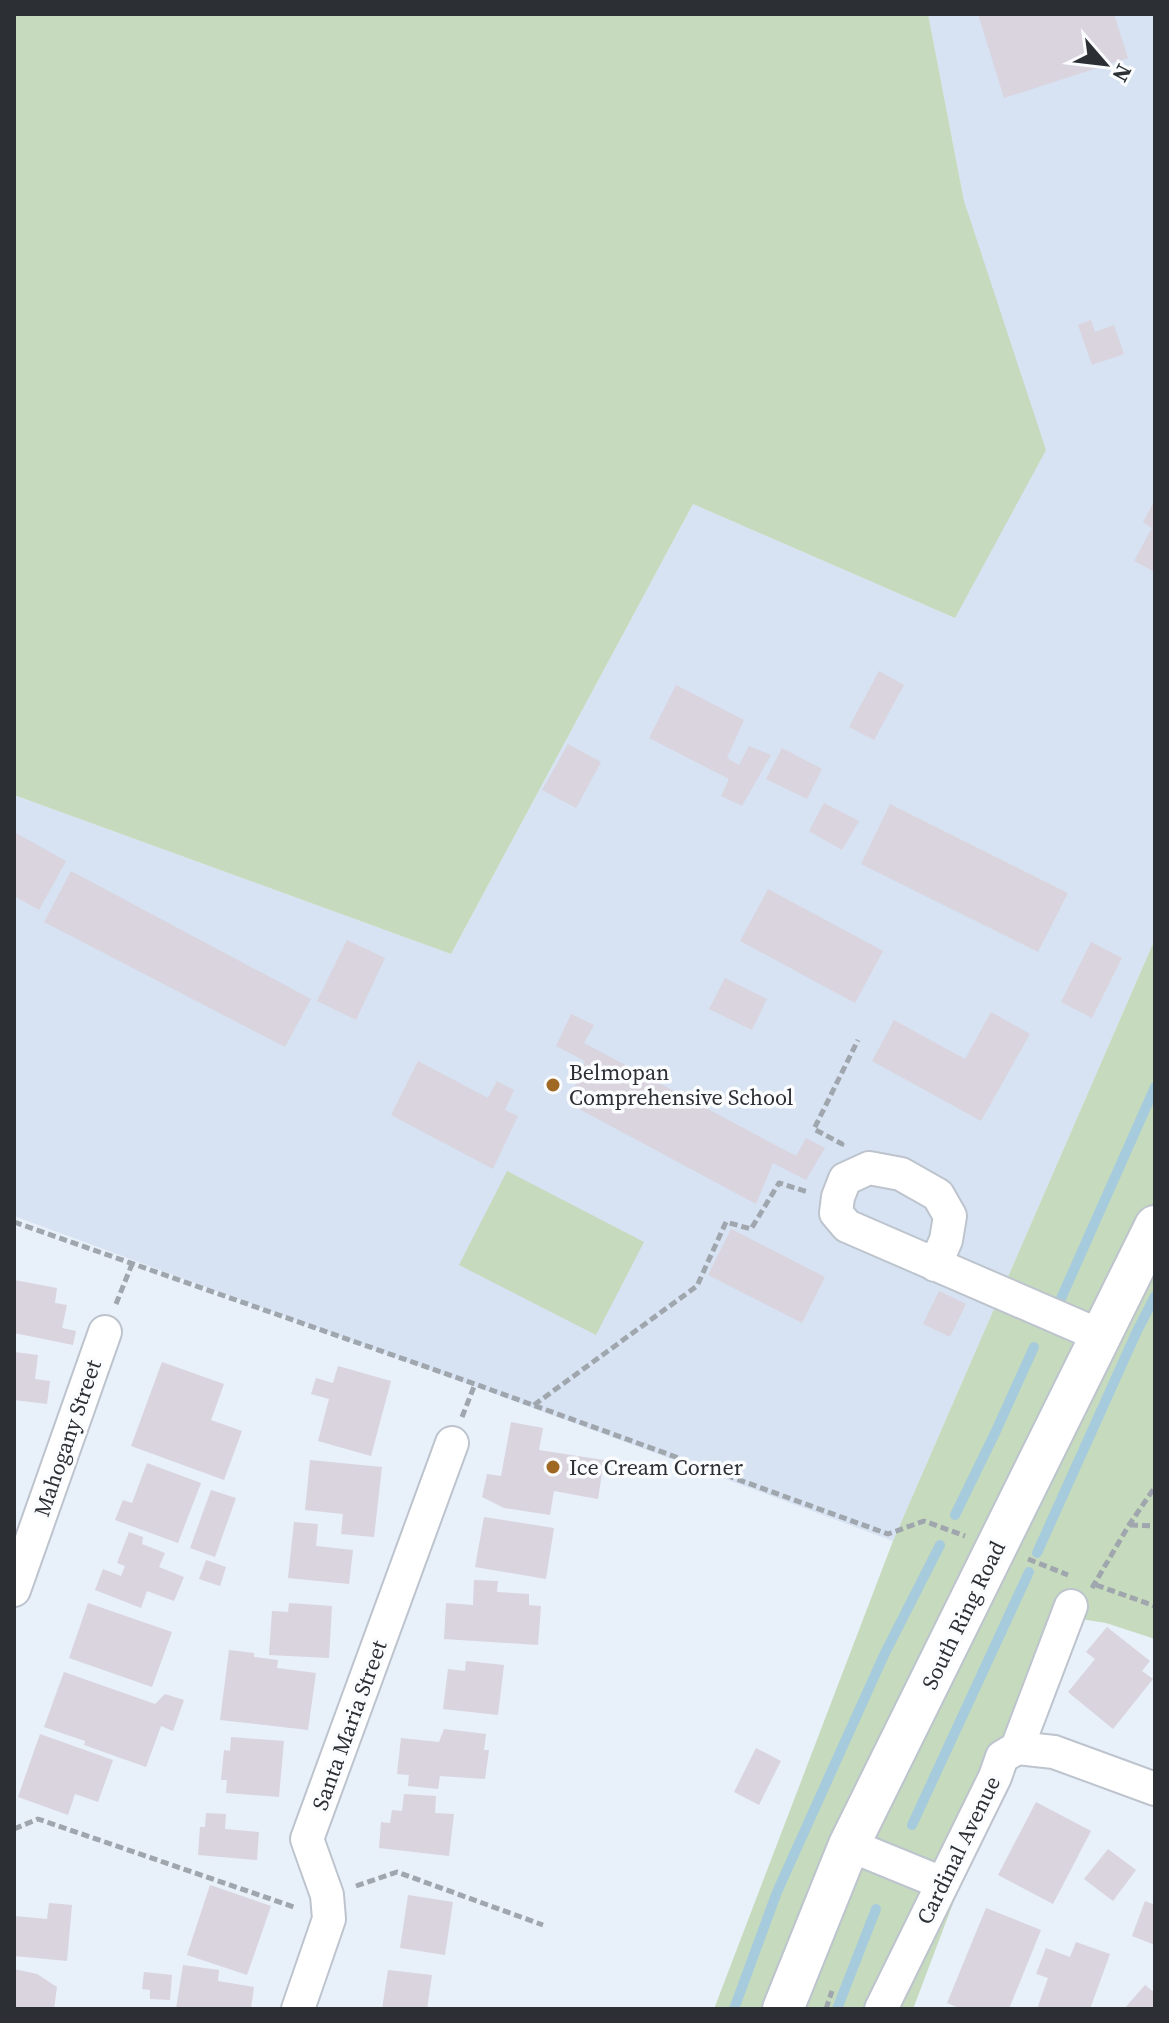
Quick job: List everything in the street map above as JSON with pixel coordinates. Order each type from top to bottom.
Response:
[{"type":"main road","name":"South Ring Road","points":[[783,2009],[849,1845],[1155,1226]]},
{"type":"street","points":[[935,1265],[1101,1336]]},
{"type":"street","name":"Mahogany Street","points":[[14,1590],[105,1332]]},
{"type":"street","name":"Santa Maria Street","points":[[298,2009],[329,1919],[327,1895],[307,1839],[452,1443]]},
{"type":"street","name":"Cardinal Avenue","points":[[881,2009],[1002,1757],[1017,1748],[1071,1606]]},
{"type":"street","points":[[1017,1748],[1054,1752],[1155,1789]]},
{"type":"street","points":[[849,1845],[942,1883]]},
{"type":"path","points":[[834,1156],[842,1144],[814,1129],[858,1040]]},
{"type":"path","points":[[533,1405],[697,1286],[726,1222],[751,1229],[779,1183],[809,1192]]},
{"type":"path","points":[[14,1222],[888,1534],[924,1521],[970,1537]]},
{"type":"path","points":[[105,1332],[132,1264]]},
{"type":"path","points":[[1071,1606],[1095,1585],[1155,1487]]},
{"type":"path","points":[[1129,1525],[1155,1526]]},
{"type":"path","points":[[14,1829],[38,1819],[294,1907],[397,1872],[543,1925]]},
{"type":"shaded area","name":"Belmopan Comprehensive School","points":[[928,14],[1155,14],[1155,939],[893,1541],[14,1216],[14,795],[451,954],[693,504],[955,618],[964,201]]},
{"type":"green space","points":[[14,14],[928,14],[964,201],[1046,450],[955,618],[693,504],[451,954],[14,795]]},
{"type":"green space","points":[[1155,939],[1155,1639],[1106,1623],[1062,1616],[913,2009],[714,2009],[893,1541]]},
{"type":"green space","points":[[507,1171],[644,1242],[596,1335],[459,1265]]},
{"type":"building","points":[[978,14],[1114,14],[1128,58],[1004,98]]},
{"type":"building","points":[[1091,320],[1095,332],[1114,325],[1124,354],[1092,365],[1078,325]]},
{"type":"building","points":[[1155,500],[1155,572],[1134,561],[1152,528],[1143,522]]},
{"type":"building","points":[[879,671],[904,685],[874,740],[849,727]]},
{"type":"building","points":[[676,685],[744,720],[727,758],[739,765],[749,746],[771,755],[742,806],[721,796],[729,779],[649,738]]},
{"type":"building","points":[[568,744],[601,762],[576,808],[542,790]]},
{"type":"building","points":[[782,748],[822,769],[807,799],[766,779]]},
{"type":"building","points":[[824,803],[859,821],[842,850],[809,831]]},
{"type":"building","points":[[890,804],[1068,893],[1038,952],[861,864]]},
{"type":"building","points":[[14,832],[66,861],[39,910],[14,896]]},
{"type":"building","points":[[71,871],[311,999],[285,1047],[44,922]]},
{"type":"building","points":[[768,889],[883,951],[855,1003],[740,941]]},
{"type":"building","points":[[347,940],[385,958],[356,1020],[317,1001]]},
{"type":"building","points":[[1091,942],[1122,958],[1092,1018],[1061,1002]]},
{"type":"building","points":[[725,978],[767,999],[752,1030],[709,1009]]},
{"type":"building","points":[[991,1012],[1030,1034],[981,1121],[872,1061],[894,1020],[965,1059]]},
{"type":"building","points":[[571,1014],[594,1025],[584,1043],[796,1156],[806,1138],[825,1148],[806,1180],[773,1163],[756,1204],[568,1103],[585,1061],[556,1046]]},
{"type":"building","points":[[418,1061],[488,1098],[497,1081],[514,1090],[505,1110],[518,1116],[493,1169],[391,1115]]},
{"type":"building","points":[[731,1229],[825,1277],[802,1323],[708,1275]]},
{"type":"building","points":[[14,1280],[57,1288],[55,1303],[67,1305],[62,1328],[76,1331],[73,1345],[14,1333]]},
{"type":"building","points":[[939,1291],[966,1304],[950,1337],[923,1324]]},
{"type":"building","points":[[14,1352],[38,1355],[35,1379],[50,1381],[47,1404],[14,1400]]},
{"type":"building","points":[[162,1362],[224,1384],[211,1420],[242,1431],[224,1480],[131,1446]]},
{"type":"building","points":[[338,1366],[391,1381],[371,1456],[318,1441],[329,1399],[311,1394],[316,1378],[333,1383]]},
{"type":"building","name":"Ice Cream Corner","points":[[511,1422],[543,1428],[539,1450],[604,1460],[598,1499],[554,1491],[550,1515],[504,1508],[482,1497],[487,1474],[501,1476]]},
{"type":"building","points":[[310,1460],[382,1467],[374,1537],[341,1534],[343,1514],[305,1510]]},
{"type":"building","points":[[147,1463],[201,1483],[178,1543],[115,1520],[123,1500],[132,1503]]},
{"type":"building","points":[[211,1490],[236,1498],[215,1557],[190,1548]]},
{"type":"building","points":[[484,1517],[554,1528],[546,1579],[475,1567]]},
{"type":"building","points":[[294,1522],[318,1524],[316,1546],[353,1550],[349,1584],[288,1578]]},
{"type":"building","points":[[129,1532],[143,1537],[142,1544],[165,1553],[159,1567],[184,1577],[174,1601],[147,1591],[141,1608],[95,1590],[103,1569],[121,1576],[125,1566],[117,1563]]},
{"type":"building","points":[[206,1560],[226,1567],[220,1586],[199,1579]]},
{"type":"building","points":[[474,1580],[498,1581],[497,1592],[529,1594],[529,1605],[541,1606],[538,1645],[444,1639],[446,1603],[473,1605]]},
{"type":"building","points":[[88,1603],[172,1632],[152,1687],[69,1658]]},
{"type":"building","points":[[289,1603],[332,1606],[329,1658],[269,1655],[272,1611],[288,1612]]},
{"type":"building","points":[[1107,1627],[1150,1661],[1142,1671],[1153,1679],[1113,1729],[1068,1692],[1095,1659],[1086,1652]]},
{"type":"building","points":[[229,1650],[278,1660],[277,1668],[316,1673],[308,1730],[220,1720]]},
{"type":"building","points":[[466,1661],[504,1665],[498,1715],[443,1709],[448,1669],[465,1671]]},
{"type":"building","points":[[64,1672],[155,1704],[165,1694],[184,1700],[173,1731],[161,1726],[146,1767],[44,1727]]},
{"type":"building","points":[[444,1729],[486,1734],[484,1750],[489,1750],[485,1779],[440,1776],[438,1789],[408,1786],[409,1775],[397,1774],[401,1738],[439,1742]]},
{"type":"building","points":[[40,1734],[113,1760],[98,1802],[75,1794],[68,1815],[18,1797]]},
{"type":"building","points":[[231,1737],[284,1741],[279,1797],[226,1793],[227,1780],[221,1780],[224,1750],[230,1751]]},
{"type":"building","points":[[756,1748],[781,1761],[759,1805],[734,1792]]},
{"type":"building","points":[[404,1794],[436,1796],[435,1813],[454,1814],[449,1856],[379,1848],[381,1822],[390,1823],[392,1810],[402,1811]]},
{"type":"building","points":[[1036,1802],[1091,1831],[1053,1904],[998,1875]]},
{"type":"building","points":[[206,1813],[226,1814],[225,1829],[259,1832],[257,1860],[198,1855],[200,1827],[205,1827]]},
{"type":"building","points":[[1108,1849],[1136,1870],[1113,1901],[1084,1879]]},
{"type":"building","points":[[210,1885],[271,1906],[247,1975],[187,1955]]},
{"type":"building","points":[[408,1895],[453,1902],[445,1955],[400,1948]]},
{"type":"building","points":[[1145,1901],[1155,1905],[1155,1945],[1132,1936]]},
{"type":"building","points":[[49,1903],[72,1905],[67,1961],[14,1956],[14,1916],[47,1919]]},
{"type":"building","points":[[986,1908],[1041,1930],[1009,2009],[961,2009],[947,2003]]},
{"type":"building","points":[[1076,1942],[1110,1954],[1090,2009],[1037,2009],[1048,1978],[1036,1974],[1046,1948],[1070,1957]]},
{"type":"building","points":[[183,1965],[219,1970],[218,1981],[254,1987],[251,2009],[176,2009]]},
{"type":"building","points":[[14,1969],[37,1974],[57,1987],[54,2009],[14,2009]]},
{"type":"building","points":[[388,1970],[432,1975],[427,2009],[382,2009]]},
{"type":"building","points":[[144,1972],[172,1975],[170,2000],[150,1999],[150,1990],[142,1989]]},
{"type":"building","points":[[1145,1985],[1155,1993],[1155,2009],[1124,2009]]},
{"type":"waterway","points":[[1059,1303],[1155,1087]]},
{"type":"waterway","points":[[1037,1553],[1155,1296]]},
{"type":"waterway","points":[[955,1515],[1034,1347]]},
{"type":"waterway","points":[[734,2009],[777,1892],[884,1655],[940,1545]]},
{"type":"waterway","points":[[912,1825],[1029,1572]]},
{"type":"waterway","points":[[837,2009],[876,1909]]},
{"type":"place","name":"Belmopan Comprehensive School","points":[[553,1085]]},
{"type":"place","name":"Ice Cream Corner","points":[[553,1467]]}]
